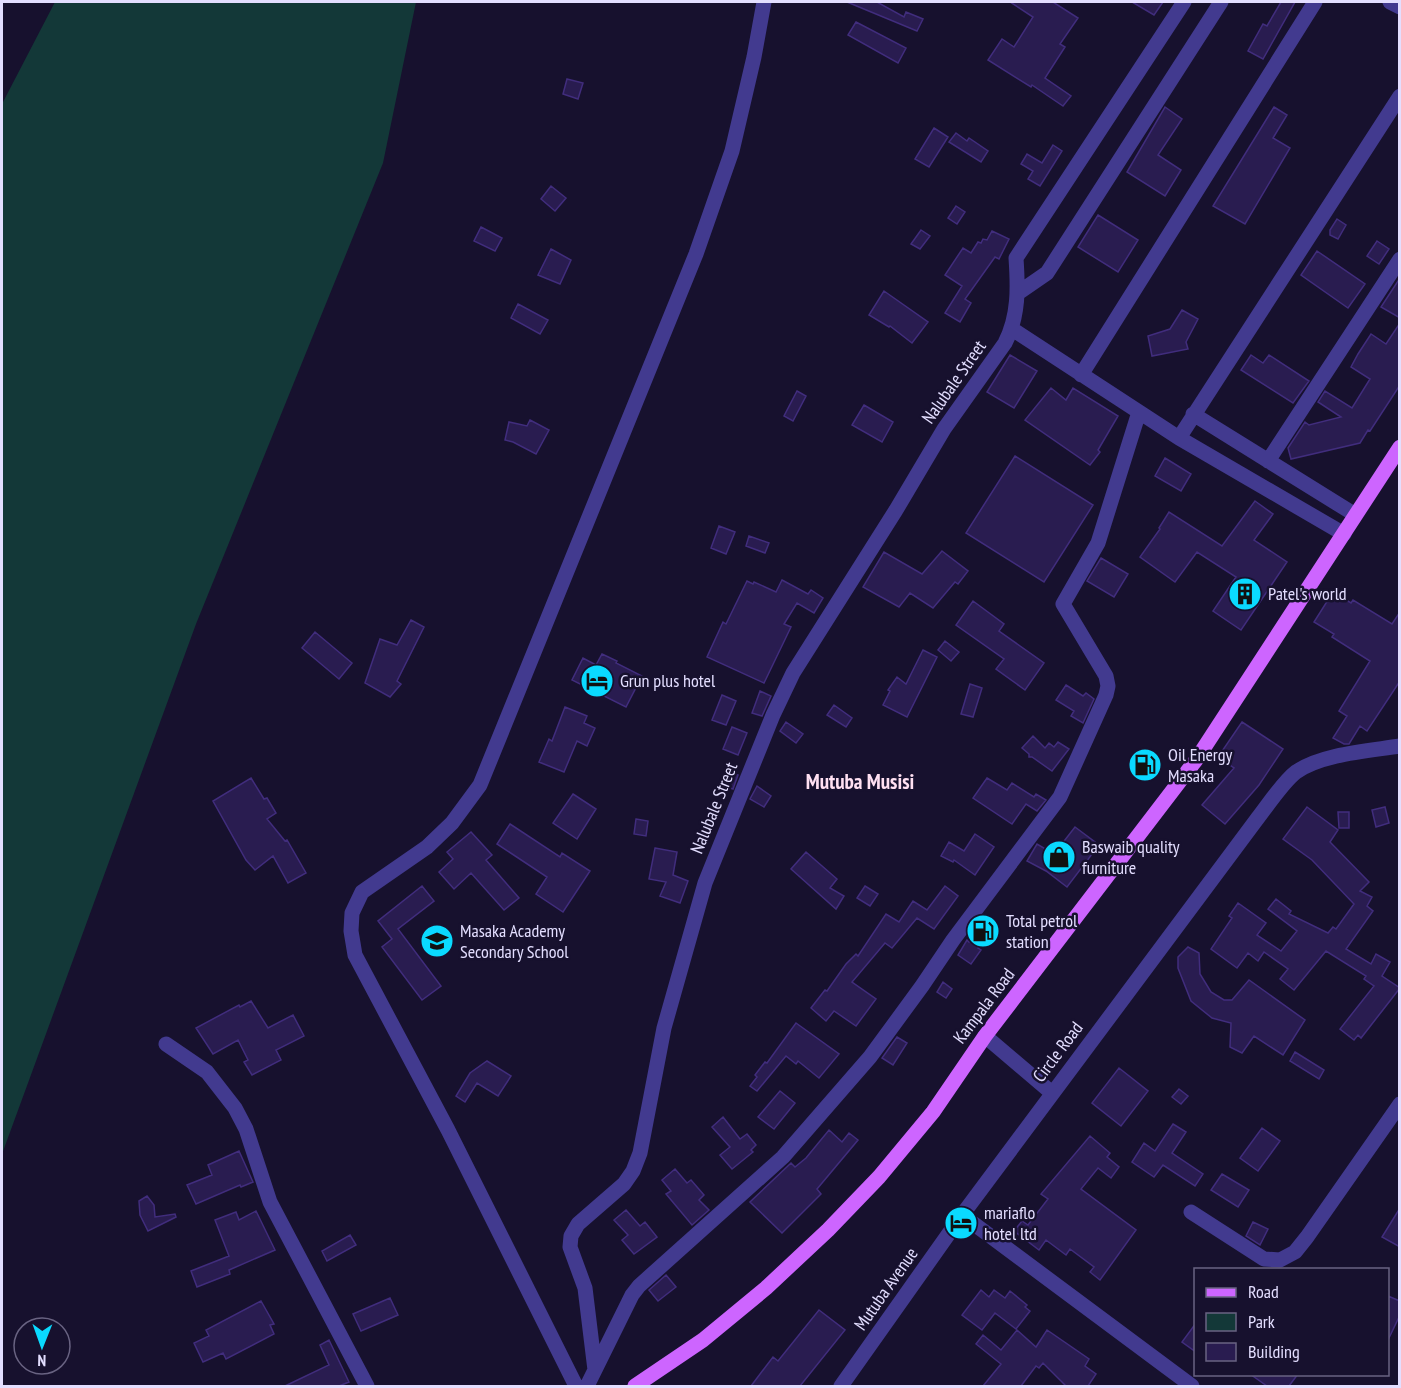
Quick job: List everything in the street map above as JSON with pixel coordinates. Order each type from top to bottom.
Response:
[{"type":"main road","name":"Kampala Road","points":[[635,1386],[703,1340],[757,1296],[828,1230],[879,1177],[933,1112],[986,1036],[1196,760],[1344,534],[1354,514],[1400,447]]},
{"type":"street","points":[[576,1386],[448,1130],[355,955],[351,931],[352,912],[362,892],[427,847],[452,823],[480,785],[696,254],[732,151],[764,2]]},
{"type":"street","name":"Nalubale Street","points":[[595,1370],[585,1288],[570,1247],[571,1236],[578,1224],[624,1184],[633,1171],[640,1153],[664,1028],[705,883],[772,716],[793,674],[944,429],[1005,343],[1012,329],[1018,293],[1016,258],[1184,2]]},
{"type":"street","points":[[1018,293],[1047,273],[1221,2]]},
{"type":"street","points":[[1081,375],[1315,2]]},
{"type":"street","points":[[1390,2],[1400,7]]},
{"type":"street","points":[[1179,438],[1400,96]]},
{"type":"street","points":[[1268,461],[1400,259]]},
{"type":"street","points":[[1012,329],[1179,438],[1344,534]]},
{"type":"street","points":[[587,1386],[632,1295],[783,1157],[862,1065],[1060,796],[1108,686],[1106,675],[1063,604],[1098,543],[1139,412]]},
{"type":"street","points":[[1193,414],[1354,514]]},
{"type":"street","name":"Circle Road","points":[[962,1215],[1257,819],[1294,773],[1312,763],[1400,746]]},
{"type":"street","points":[[986,1036],[1052,1093]]},
{"type":"street","points":[[166,1044],[207,1072],[235,1108],[246,1129],[270,1202],[367,1386]]},
{"type":"street","points":[[1191,1212],[1264,1259],[1280,1260],[1294,1252],[1307,1237],[1400,1104]]},
{"type":"street","points":[[962,1215],[1192,1386]]},
{"type":"street","name":"Mutuba Avenue","points":[[841,1386],[962,1215]]},
{"type":"green space","points":[[55,2],[416,2],[383,163],[196,624],[2,1154],[2,104]]},
{"type":"building","points":[[847,2],[877,2],[904,17],[906,12],[923,19],[917,31]]},
{"type":"building","points":[[1010,2],[1053,2],[1078,18],[1060,44],[1065,47],[1045,78],[1071,96],[1063,106],[988,60],[1002,39],[1014,47],[1033,17]]},
{"type":"building","points":[[1132,2],[1163,2],[1154,15]]},
{"type":"building","points":[[1281,2],[1295,2],[1263,59],[1248,51],[1263,24],[1267,26]]},
{"type":"building","points":[[856,22],[906,48],[898,63],[848,35]]},
{"type":"building","points":[[567,79],[583,83],[578,99],[563,94]]},
{"type":"building","points":[[1165,107],[1182,119],[1158,155],[1181,170],[1165,196],[1127,172]]},
{"type":"building","points":[[1274,107],[1287,115],[1273,138],[1290,148],[1245,224],[1213,206]]},
{"type":"building","points":[[934,128],[948,137],[929,167],[915,159]]},
{"type":"building","points":[[956,133],[967,141],[969,138],[988,151],[981,162],[949,142]]},
{"type":"building","points":[[1053,145],[1062,151],[1040,186],[1028,179],[1033,171],[1021,164],[1027,154],[1042,163]]},
{"type":"building","points":[[551,186],[566,198],[555,211],[541,199]]},
{"type":"building","points":[[956,206],[965,212],[957,224],[948,218]]},
{"type":"building","points":[[1098,215],[1138,240],[1118,272],[1078,247]]},
{"type":"building","points":[[1337,219],[1346,225],[1338,239],[1330,235],[1330,230]]},
{"type":"building","points":[[481,227],[502,238],[495,251],[474,241]]},
{"type":"building","points":[[921,230],[930,236],[920,249],[911,244]]},
{"type":"building","points":[[992,231],[1009,239],[999,259],[995,257],[965,299],[971,303],[960,322],[945,313],[962,286],[945,275],[963,248],[971,253],[978,242],[981,243],[983,239],[987,240]]},
{"type":"building","points":[[1377,241],[1389,249],[1379,264],[1367,256]]},
{"type":"building","points":[[551,249],[571,260],[560,284],[538,275]]},
{"type":"building","points":[[1317,251],[1365,284],[1348,308],[1301,275]]},
{"type":"building","points":[[1400,278],[1400,318],[1381,307]]},
{"type":"building","points":[[884,291],[928,322],[912,343],[890,326],[869,315]]},
{"type":"building","points":[[518,304],[548,320],[540,334],[511,318]]},
{"type":"building","points":[[1182,310],[1198,319],[1186,342],[1188,349],[1152,356],[1148,336],[1170,329]]},
{"type":"building","points":[[1400,323],[1400,385],[1370,431],[1368,430],[1360,443],[1291,459],[1288,448],[1305,422],[1309,425],[1341,417],[1318,402],[1325,391],[1352,408],[1370,379],[1351,367],[1358,354],[1371,334],[1386,344]]},
{"type":"building","points":[[1010,355],[1037,371],[1014,408],[987,392]]},
{"type":"building","points":[[1251,355],[1263,363],[1269,355],[1309,381],[1293,403],[1241,370]]},
{"type":"building","points":[[1051,388],[1066,400],[1073,388],[1118,416],[1098,450],[1100,452],[1090,465],[1025,420]]},
{"type":"building","points":[[797,391],[806,396],[793,421],[784,416]]},
{"type":"building","points":[[864,405],[893,422],[882,442],[852,425]]},
{"type":"building","points":[[530,420],[549,430],[536,454],[505,440],[509,422],[527,426]]},
{"type":"building","points":[[1015,456],[1093,505],[1044,582],[966,533]]},
{"type":"building","points":[[1165,458],[1191,474],[1181,491],[1155,476]]},
{"type":"building","points":[[1255,501],[1273,514],[1254,540],[1287,562],[1241,630],[1213,611],[1236,577],[1197,552],[1175,582],[1140,557],[1169,512],[1222,546]]},
{"type":"building","points":[[719,526],[735,532],[726,554],[711,548]]},
{"type":"building","points":[[749,536],[769,543],[765,553],[746,546]]},
{"type":"building","points":[[942,551],[968,571],[958,584],[955,582],[933,608],[910,593],[899,607],[863,587],[884,552],[922,574]]},
{"type":"building","points":[[1101,558],[1128,574],[1114,597],[1087,581]]},
{"type":"building","points":[[782,580],[808,594],[811,590],[823,598],[814,613],[797,603],[784,624],[791,627],[764,683],[707,657],[723,622],[726,624],[747,581],[776,592]]},
{"type":"building","points":[[1333,592],[1351,603],[1353,600],[1392,624],[1400,612],[1400,681],[1367,731],[1360,726],[1349,744],[1333,738],[1347,716],[1339,711],[1370,661],[1332,637],[1334,634],[1314,622]]},
{"type":"building","points":[[973,601],[1004,624],[999,631],[1044,663],[1025,690],[996,669],[1004,659],[956,625]]},
{"type":"building","points":[[411,620],[424,627],[397,681],[401,684],[390,697],[365,683],[380,639],[397,645]]},
{"type":"building","points":[[315,632],[352,663],[339,679],[302,648]]},
{"type":"building","points":[[945,641],[959,652],[951,661],[938,650]]},
{"type":"building","points":[[923,650],[937,657],[907,717],[883,705],[890,691],[888,690],[897,677],[906,684]]},
{"type":"building","name":"Grun plus hotel","points":[[602,654],[642,676],[626,707],[572,680],[583,658],[596,665]]},
{"type":"building","points":[[970,684],[982,688],[973,717],[961,714]]},
{"type":"building","points":[[1066,685],[1083,696],[1086,693],[1094,699],[1083,723],[1071,716],[1074,711],[1056,700]]},
{"type":"building","points":[[760,691],[771,696],[762,716],[752,713]]},
{"type":"building","points":[[722,695],[736,701],[726,725],[712,720]]},
{"type":"building","points":[[834,705],[852,718],[846,727],[827,715]]},
{"type":"building","points":[[565,707],[587,716],[584,723],[595,728],[587,746],[577,741],[564,772],[539,762],[549,739],[552,741]]},
{"type":"building","points":[[786,722],[803,734],[796,743],[780,731]]},
{"type":"building","points":[[1242,722],[1283,749],[1259,785],[1225,824],[1202,805],[1234,768],[1218,757]]},
{"type":"building","points":[[732,727],[747,733],[738,755],[723,749]]},
{"type":"building","points":[[1033,736],[1045,748],[1049,743],[1054,747],[1058,742],[1069,749],[1052,771],[1029,757],[1029,754],[1022,748]]},
{"type":"building","points":[[730,773],[738,775],[733,789],[727,787]]},
{"type":"building","points":[[251,778],[276,813],[267,819],[285,841],[287,840],[306,873],[288,883],[273,856],[255,870],[246,860],[213,801]]},
{"type":"building","points":[[987,778],[1007,790],[1012,783],[1034,797],[1036,794],[1046,800],[1037,811],[1026,804],[1012,824],[973,798]]},
{"type":"building","points":[[757,786],[771,796],[764,807],[750,799]]},
{"type":"building","points":[[573,794],[596,809],[577,839],[553,823]]},
{"type":"building","points":[[1307,807],[1338,830],[1330,842],[1369,882],[1360,891],[1372,897],[1367,906],[1373,911],[1346,949],[1371,964],[1376,954],[1390,962],[1382,976],[1400,988],[1361,1038],[1358,1035],[1354,1040],[1340,1029],[1374,986],[1364,979],[1366,976],[1326,951],[1294,990],[1280,979],[1288,969],[1264,952],[1258,961],[1248,953],[1237,968],[1211,949],[1232,918],[1229,916],[1238,903],[1266,923],[1257,935],[1281,951],[1297,931],[1268,909],[1276,899],[1291,911],[1289,914],[1328,933],[1333,927],[1336,929],[1354,904],[1312,860],[1283,839]]},
{"type":"building","points":[[1385,807],[1389,823],[1376,827],[1372,810]]},
{"type":"building","points":[[1338,812],[1349,812],[1349,828],[1339,828]]},
{"type":"building","points":[[636,819],[648,821],[646,836],[634,834]]},
{"type":"building","points":[[510,824],[560,857],[562,853],[590,871],[563,912],[536,894],[547,877],[497,844]]},
{"type":"building","name":"Baswaib quality furniture","points":[[1075,827],[1099,845],[1067,887],[1046,871],[1027,861],[1037,844],[1054,854]]},
{"type":"building","points":[[471,832],[492,855],[486,860],[519,898],[504,910],[471,873],[454,889],[439,872],[453,859],[447,852]]},
{"type":"building","points":[[975,834],[994,847],[975,875],[954,860],[953,862],[941,856],[949,842],[964,851]]},
{"type":"building","points":[[655,848],[677,852],[673,875],[688,881],[680,903],[660,896],[666,882],[649,879]]},
{"type":"building","points":[[806,852],[837,879],[830,888],[844,896],[836,909],[791,869]]},
{"type":"building","points":[[422,886],[434,901],[398,929],[441,986],[422,1000],[382,947],[392,939],[378,921]]},
{"type":"building","points":[[865,886],[878,894],[870,906],[857,898]]},
{"type":"building","points":[[945,886],[958,896],[934,929],[917,918],[892,948],[885,943],[852,982],[876,999],[856,1026],[834,1011],[826,1021],[811,1008],[825,990],[827,991],[846,964],[856,954],[858,956],[886,914],[899,922],[913,901],[927,910]]},
{"type":"building","name":"Total petrol station","points":[[987,916],[996,923],[978,948],[981,950],[971,964],[958,955]]},
{"type":"building","points":[[1188,947],[1199,953],[1200,974],[1211,992],[1224,1000],[1232,1000],[1249,980],[1305,1020],[1283,1055],[1254,1036],[1242,1053],[1230,1047],[1231,1023],[1212,1018],[1191,1001],[1178,968],[1178,957]]},
{"type":"building","points":[[943,982],[952,989],[946,998],[937,992]]},
{"type":"building","points":[[251,1001],[268,1028],[293,1015],[304,1036],[276,1050],[281,1060],[252,1075],[244,1062],[248,1060],[238,1040],[213,1054],[196,1028]]},
{"type":"building","points":[[796,1023],[839,1054],[819,1078],[798,1061],[796,1064],[786,1056],[757,1091],[750,1086],[757,1077],[755,1075],[765,1062],[767,1063]]},
{"type":"building","points":[[897,1037],[907,1043],[893,1065],[882,1058]]},
{"type":"building","points":[[1295,1052],[1324,1070],[1319,1079],[1290,1061]]},
{"type":"building","points":[[487,1061],[511,1076],[498,1096],[477,1083],[465,1102],[456,1096],[470,1073]]},
{"type":"building","points":[[1119,1068],[1148,1091],[1121,1126],[1092,1103]]},
{"type":"building","points":[[1179,1089],[1188,1096],[1181,1104],[1172,1097]]},
{"type":"building","points":[[780,1091],[795,1103],[774,1129],[758,1117]]},
{"type":"building","points":[[723,1117],[740,1139],[747,1134],[756,1145],[751,1150],[753,1152],[732,1169],[720,1155],[730,1147],[712,1127]]},
{"type":"building","points":[[1173,1124],[1186,1132],[1172,1153],[1203,1174],[1195,1186],[1163,1165],[1154,1177],[1132,1162],[1144,1143],[1155,1151]]},
{"type":"building","points":[[1262,1128],[1280,1141],[1258,1171],[1240,1158]]},
{"type":"building","points":[[829,1130],[842,1142],[849,1133],[858,1140],[817,1189],[821,1194],[782,1233],[750,1202],[791,1163],[795,1167],[806,1158]]},
{"type":"building","points":[[1090,1136],[1110,1153],[1107,1157],[1119,1167],[1111,1178],[1098,1168],[1081,1189],[1136,1230],[1100,1280],[1090,1272],[1094,1267],[1070,1249],[1066,1255],[1046,1240],[1039,1250],[1014,1231],[1022,1221],[1028,1225],[1048,1199],[1041,1194]]},
{"type":"building","points":[[239,1151],[253,1182],[241,1187],[240,1185],[196,1204],[187,1185],[212,1175],[208,1165]]},
{"type":"building","points":[[675,1169],[687,1183],[691,1180],[704,1195],[699,1200],[709,1210],[692,1225],[666,1194],[671,1191],[662,1180]]},
{"type":"building","points":[[1222,1174],[1249,1190],[1238,1207],[1211,1190]]},
{"type":"building","points":[[147,1196],[154,1205],[155,1217],[175,1214],[176,1217],[148,1231],[140,1215],[139,1201]]},
{"type":"building","points":[[1400,1208],[1400,1247],[1382,1237]]},
{"type":"building","points":[[626,1210],[640,1226],[645,1222],[657,1237],[634,1254],[622,1240],[628,1235],[614,1220]]},
{"type":"building","points":[[256,1211],[275,1250],[229,1270],[230,1274],[197,1287],[191,1271],[229,1256],[215,1220],[236,1212],[239,1220]]},
{"type":"building","points":[[1253,1222],[1268,1229],[1260,1245],[1246,1236]]},
{"type":"building","points":[[350,1235],[356,1245],[327,1261],[322,1251]]},
{"type":"building","points":[[666,1275],[676,1287],[658,1301],[649,1290]]},
{"type":"building","points":[[981,1290],[989,1297],[994,1290],[1005,1298],[1010,1291],[1027,1305],[1025,1307],[1030,1311],[1016,1329],[995,1313],[982,1330],[962,1315]]},
{"type":"building","points":[[1389,1296],[1400,1301],[1400,1315],[1389,1338]]},
{"type":"building","points":[[390,1298],[398,1315],[361,1331],[353,1314]]},
{"type":"building","points":[[261,1301],[274,1324],[270,1325],[274,1334],[226,1359],[223,1353],[203,1362],[194,1343],[209,1336],[206,1330]]},
{"type":"building","points":[[819,1310],[845,1330],[800,1386],[751,1386],[773,1357],[778,1361]]},
{"type":"building","points":[[1194,1326],[1194,1351],[1182,1342]]},
{"type":"building","points":[[1017,1330],[1036,1347],[1047,1330],[1089,1359],[1085,1366],[1096,1374],[1088,1386],[1066,1386],[1043,1363],[1039,1368],[1036,1366],[1021,1386],[983,1386],[1001,1364],[976,1344],[983,1335],[1001,1350]]},
{"type":"building","points":[[329,1340],[349,1382],[339,1386],[285,1386],[329,1365],[320,1345]]},
{"type":"building","points":[[1253,1376],[1296,1376],[1289,1386],[1267,1386]]},
{"type":"place","name":"Patel's world","points":[[1245,594]]},
{"type":"place","name":"Grun plus hotel","points":[[597,681]]},
{"type":"place","name":"Oil Energy Masaka","points":[[1145,765]]},
{"type":"place","name":"Baswaib quality furniture","points":[[1059,857]]},
{"type":"place","name":"Total petrol station","points":[[983,931]]},
{"type":"place","name":"Masaka Academy Secondary School","points":[[437,941]]},
{"type":"place","name":"mariaflo hotel ltd","points":[[961,1223]]},
{"type":"district","name":"Mutuba Musisi","points":[[860,782]]}]
